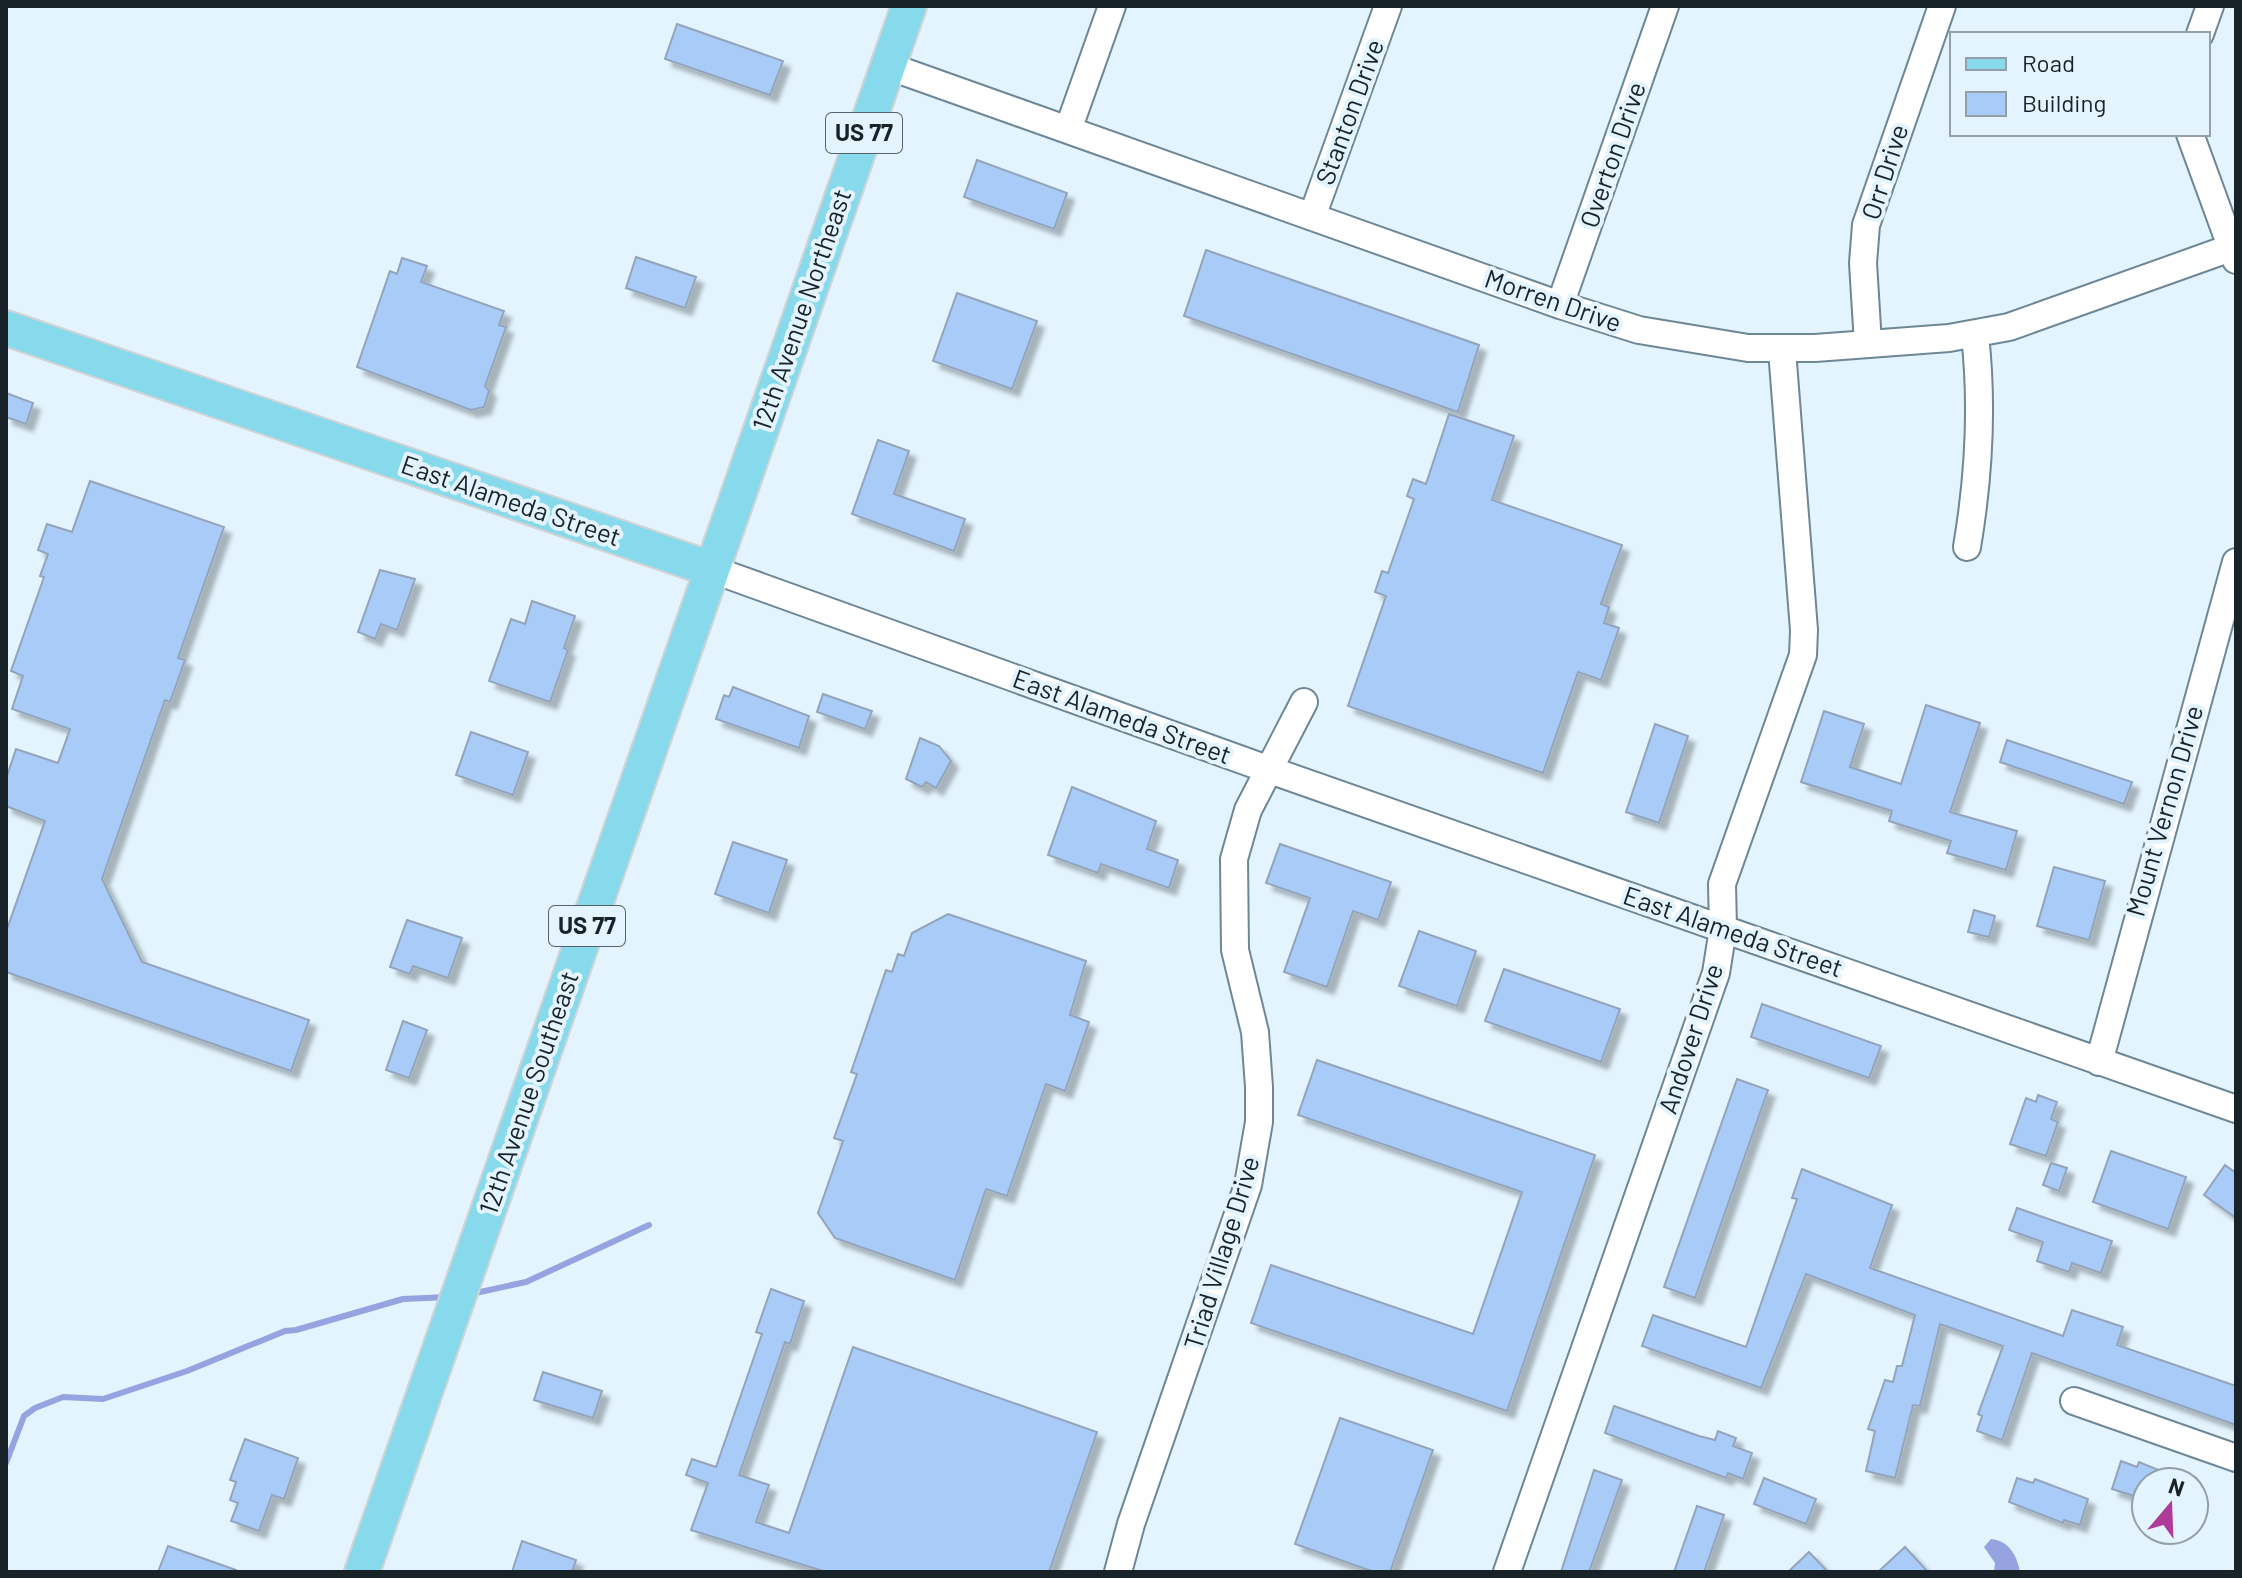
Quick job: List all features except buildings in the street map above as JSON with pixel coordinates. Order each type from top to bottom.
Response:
[{"type":"main road","name":"12th Avenue Northeast","points":[[711,569],[909,6]]},
{"type":"main road","name":"East Alameda Street","points":[[6,328],[711,569]]},
{"type":"main road","name":"12th Avenue Southeast","points":[[362,1572],[711,569]]},
{"type":"street","points":[[1068,130],[1112,6]]},
{"type":"street","name":"Stanton Drive","points":[[1312,217],[1388,6]]},
{"type":"street","name":"Overton Drive","points":[[1560,305],[1665,6]]},
{"type":"street","name":"Orr Drive","points":[[1868,344],[1863,263],[1866,225],[1942,6]]},
{"type":"street","points":[[2201,32],[2210,6]]},
{"type":"street","name":"Morren Drive","points":[[888,66],[1560,305],[1682,339],[1782,350],[1975,335],[2075,306],[2183,263],[2235,252]]},
{"type":"street","points":[[2191,136],[2235,252]]},
{"type":"street","points":[[1967,547],[1981,409],[1975,335]]},
{"type":"street","name":"Andover Drive","points":[[1507,1572],[1716,973],[1723,929],[1722,884],[1803,655],[1804,630],[1782,350]]},
{"type":"street","name":"Mount Vernon Drive","points":[[2099,1062],[2144,885],[2236,562]]},
{"type":"street","name":"East Alameda Street","points":[[711,569],[1267,769],[2236,1109]]},
{"type":"street","name":"Triad Village Drive","points":[[1118,1572],[1131,1524],[1248,1185],[1259,1122],[1259,1087],[1255,1032],[1235,950],[1234,859],[1248,810],[1304,702]]},
{"type":"street","points":[[2074,1401],[2236,1458]]},
{"type":"water","points":[[1991,1539],[2011,1550],[2020,1572],[1994,1572],[1995,1563],[1984,1547]]},
{"type":"waterway","points":[[471,1294],[526,1282],[649,1225]]},
{"type":"waterway","points":[[6,1463],[24,1416],[63,1397],[103,1399],[187,1371],[285,1331],[403,1299],[448,1297]]}]
